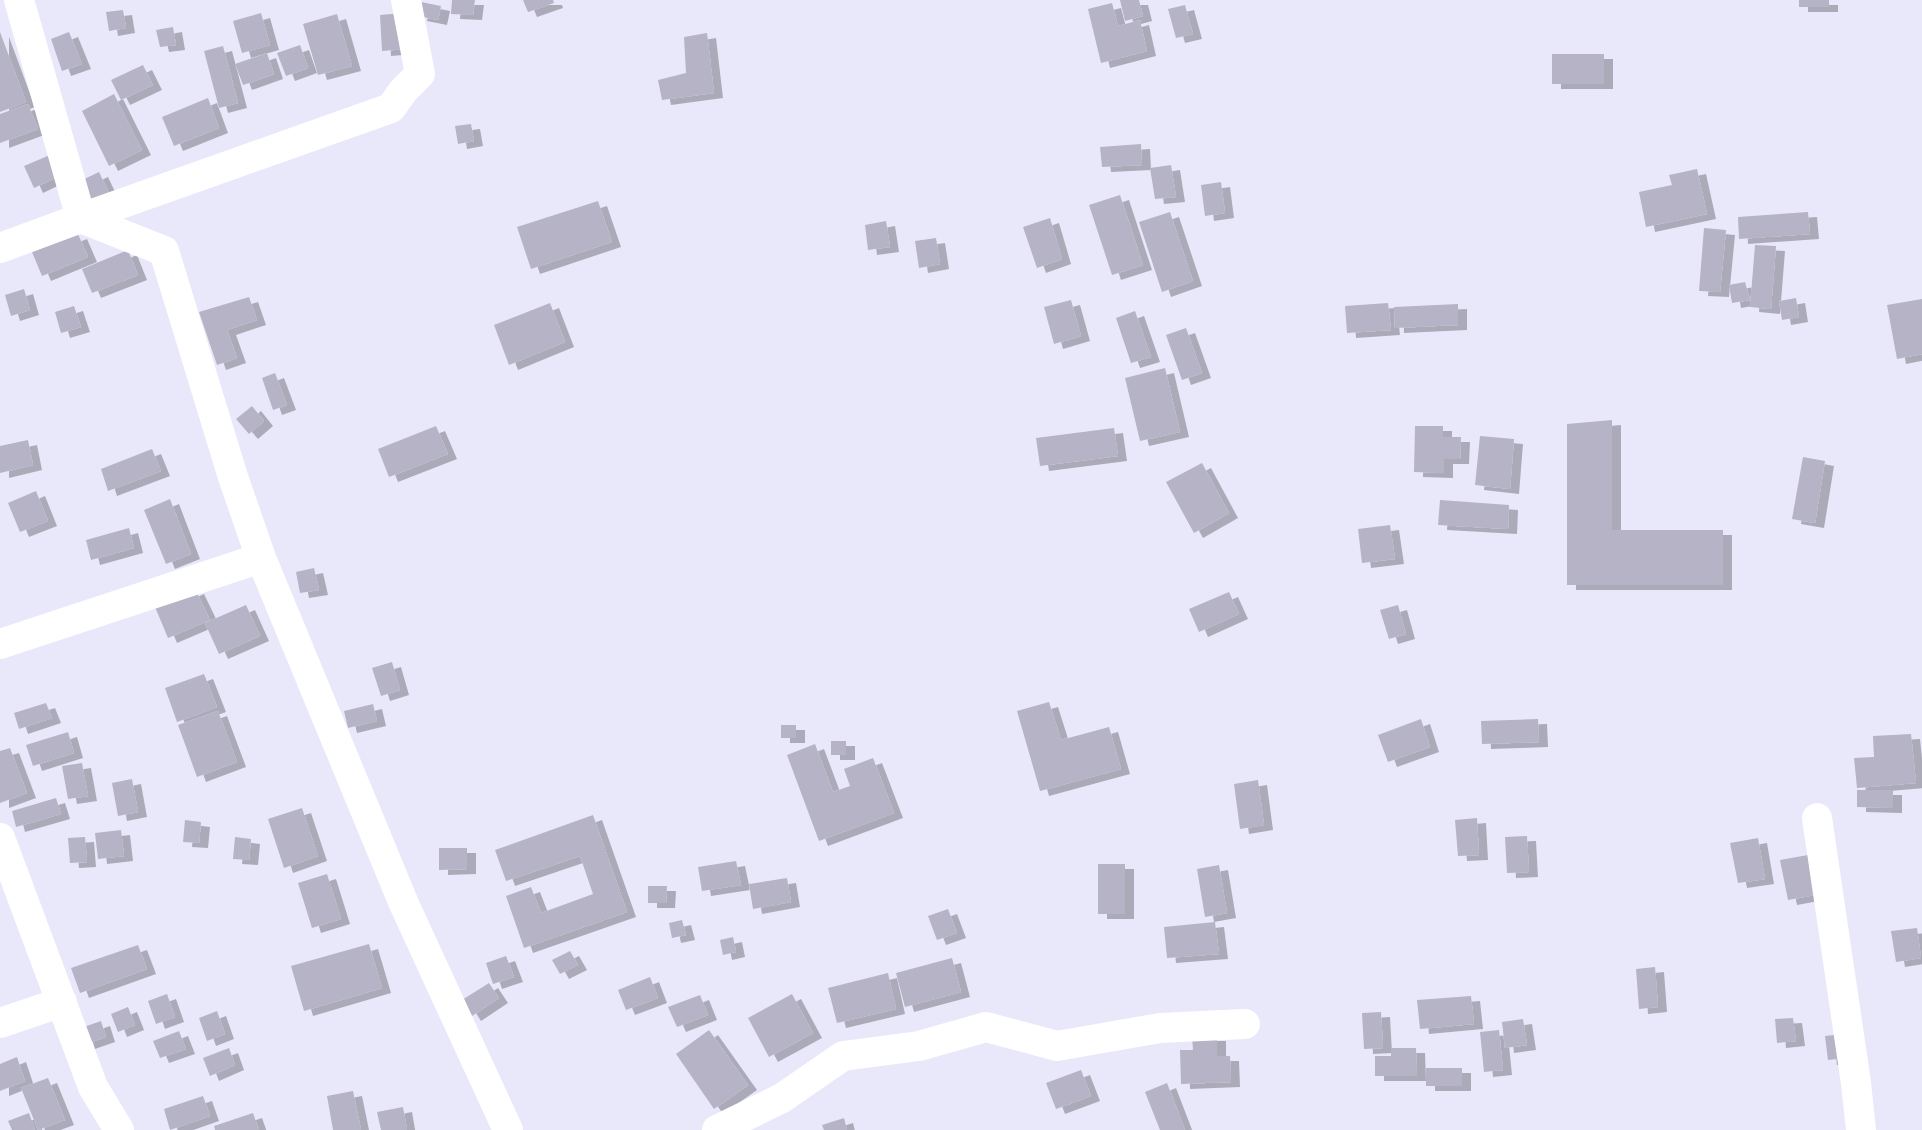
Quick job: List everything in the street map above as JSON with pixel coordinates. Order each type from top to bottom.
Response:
[{"type":"street","points":[[19,0],[81,218]]},
{"type":"street","points":[[0,248],[391,108],[420,74],[406,0]]},
{"type":"street","points":[[81,218],[164,251],[261,558],[404,904],[508,1130]]},
{"type":"street","points":[[0,644],[261,558]]},
{"type":"street","points":[[1817,818],[1861,1130]]},
{"type":"street","points":[[0,838],[93,1087],[119,1130]]},
{"type":"street","points":[[0,1023],[62,1002]]},
{"type":"street","points":[[717,1130],[782,1098],[843,1056],[919,1046],[986,1027],[1057,1046],[1160,1028],[1245,1024]]},
{"type":"building","points":[[452,0],[475,0],[473,15],[451,14]]},
{"type":"building","points":[[523,0],[553,0],[554,3],[528,12]]},
{"type":"building","points":[[1120,0],[1139,0],[1143,16],[1125,21]]},
{"type":"building","points":[[1799,0],[1829,0],[1829,7],[1799,7]]},
{"type":"building","points":[[421,2],[441,6],[438,20],[418,16]]},
{"type":"building","points":[[1112,3],[1118,26],[1140,20],[1147,51],[1101,63],[1088,9]]},
{"type":"building","points":[[1185,5],[1193,34],[1176,38],[1168,9]]},
{"type":"building","points":[[123,10],[126,28],[109,31],[106,12]]},
{"type":"building","points":[[261,13],[270,45],[242,53],[233,21]]},
{"type":"building","points":[[403,13],[406,49],[382,51],[380,15]]},
{"type":"building","points":[[337,14],[352,66],[318,75],[303,24]]},
{"type":"building","points":[[173,27],[176,45],[160,47],[156,30]]},
{"type":"building","points":[[0,32],[26,102],[0,112]]},
{"type":"building","points":[[69,32],[82,64],[62,71],[51,39]]},
{"type":"building","points":[[707,33],[714,93],[662,100],[658,80],[686,73],[684,37]]},
{"type":"building","points":[[300,45],[308,68],[286,76],[277,53]]},
{"type":"building","points":[[223,46],[238,103],[219,108],[204,51]]},
{"type":"building","points":[[267,53],[274,74],[243,85],[235,64]]},
{"type":"building","points":[[1552,54],[1604,54],[1604,84],[1552,84]]},
{"type":"building","points":[[143,65],[153,85],[121,100],[111,80]]},
{"type":"building","points":[[114,94],[142,150],[109,166],[82,111]]},
{"type":"building","points":[[208,98],[219,128],[174,146],[162,117]]},
{"type":"building","points":[[28,104],[38,129],[0,143],[0,114]]},
{"type":"building","points":[[471,124],[474,141],[458,144],[455,126]]},
{"type":"building","points":[[1141,144],[1142,165],[1102,167],[1100,147]]},
{"type":"building","points":[[50,155],[59,176],[34,188],[24,166]]},
{"type":"building","points":[[1171,165],[1176,197],[1155,199],[1150,168]]},
{"type":"building","points":[[1697,169],[1707,214],[1646,227],[1639,192],[1672,185],[1669,175]]},
{"type":"building","points":[[99,172],[109,193],[84,205],[74,184]]},
{"type":"building","points":[[1221,182],[1225,213],[1205,216],[1201,185]]},
{"type":"building","points":[[1120,195],[1143,265],[1112,275],[1089,205]]},
{"type":"building","points":[[598,201],[612,242],[531,269],[517,227]]},
{"type":"building","points":[[1170,212],[1193,281],[1162,292],[1139,222]]},
{"type":"building","points":[[1808,212],[1810,234],[1739,239],[1738,217]]},
{"type":"building","points":[[1050,218],[1062,259],[1037,268],[1023,227]]},
{"type":"building","points":[[886,221],[890,247],[868,250],[865,225]]},
{"type":"building","points":[[1704,228],[1726,230],[1720,292],[1699,291]]},
{"type":"building","points":[[78,234],[88,257],[42,276],[32,252]]},
{"type":"building","points":[[936,238],[940,264],[919,268],[915,241]]},
{"type":"building","points":[[1755,245],[1776,246],[1771,309],[1750,307]]},
{"type":"building","points":[[128,250],[138,275],[92,293],[82,269]]},
{"type":"building","points":[[1745,282],[1750,300],[1732,303],[1729,285]]},
{"type":"building","points":[[24,289],[30,310],[11,316],[5,295]]},
{"type":"building","points":[[249,297],[257,320],[227,330],[237,358],[217,365],[199,312]]},
{"type":"building","points":[[1796,298],[1799,317],[1782,320],[1779,301]]},
{"type":"building","points":[[1922,299],[1922,354],[1897,359],[1887,305]]},
{"type":"building","points":[[1071,300],[1081,336],[1054,344],[1044,307]]},
{"type":"building","points":[[550,303],[565,342],[509,365],[494,325]]},
{"type":"building","points":[[1388,303],[1391,330],[1347,333],[1345,306]]},
{"type":"building","points":[[1458,304],[1458,325],[1395,328],[1394,307]]},
{"type":"building","points":[[74,306],[81,327],[61,333],[55,312]]},
{"type":"building","points":[[1135,311],[1151,357],[1131,363],[1116,318]]},
{"type":"building","points":[[1186,328],[1202,373],[1182,380],[1166,335]]},
{"type":"building","points":[[1165,368],[1180,432],[1140,441],[1125,378]]},
{"type":"building","points":[[275,373],[287,405],[273,410],[262,378]]},
{"type":"building","points":[[252,406],[264,421],[249,434],[236,419]]},
{"type":"building","points":[[1612,420],[1612,530],[1723,530],[1723,585],[1567,585],[1567,424]]},
{"type":"building","points":[[436,426],[448,454],[389,477],[378,449]]},
{"type":"building","points":[[1415,426],[1443,426],[1443,437],[1461,437],[1460,459],[1444,459],[1444,473],[1414,472]]},
{"type":"building","points":[[1114,428],[1118,456],[1040,466],[1036,438]]},
{"type":"building","points":[[1480,436],[1514,439],[1510,489],[1475,485]]},
{"type":"building","points":[[28,440],[33,465],[0,473],[0,446]]},
{"type":"building","points":[[152,449],[161,471],[108,491],[101,469]]},
{"type":"building","points":[[1803,457],[1825,461],[1815,523],[1792,519]]},
{"type":"building","points":[[1202,463],[1229,513],[1194,533],[1166,482]]},
{"type":"building","points":[[36,491],[48,521],[20,532],[8,503]]},
{"type":"building","points":[[170,499],[191,554],[166,564],[144,510]]},
{"type":"building","points":[[1440,500],[1509,505],[1508,529],[1438,525]]},
{"type":"building","points":[[1390,525],[1395,559],[1362,563],[1358,529]]},
{"type":"building","points":[[129,528],[134,548],[91,560],[86,540]]},
{"type":"building","points":[[314,568],[319,590],[300,593],[296,572]]},
{"type":"building","points":[[195,589],[210,620],[168,638],[155,607]]},
{"type":"building","points":[[1229,592],[1239,614],[1199,632],[1189,609]]},
{"type":"building","points":[[246,605],[260,636],[219,654],[205,623]]},
{"type":"building","points":[[1398,605],[1406,634],[1389,639],[1380,610]]},
{"type":"building","points":[[392,662],[400,690],[381,696],[372,668]]},
{"type":"building","points":[[204,674],[217,707],[177,722],[165,688]]},
{"type":"building","points":[[1049,702],[1061,740],[1109,727],[1121,769],[1040,791],[1017,711]]},
{"type":"building","points":[[46,703],[52,718],[19,729],[14,713]]},
{"type":"building","points":[[373,704],[377,721],[348,728],[344,711]]},
{"type":"building","points":[[218,711],[237,762],[197,777],[178,725]]},
{"type":"building","points":[[1421,719],[1430,747],[1388,762],[1378,735]]},
{"type":"building","points":[[1538,719],[1539,742],[1482,744],[1481,721]]},
{"type":"building","points":[[781,725],[796,725],[796,738],[781,738]]},
{"type":"building","points":[[68,732],[74,753],[33,766],[26,745]]},
{"type":"building","points":[[1911,734],[1916,783],[1857,788],[1854,758],[1874,757],[1873,736]]},
{"type":"building","points":[[831,741],[846,741],[846,755],[831,755]]},
{"type":"building","points":[[815,744],[833,792],[850,786],[844,769],[873,758],[894,813],[819,841],[787,755]]},
{"type":"building","points":[[10,748],[27,793],[0,803],[0,751]]},
{"type":"building","points":[[82,763],[88,796],[68,799],[62,766]]},
{"type":"building","points":[[132,779],[138,812],[118,816],[112,783]]},
{"type":"building","points":[[1258,780],[1264,825],[1240,829],[1234,784]]},
{"type":"building","points":[[1857,790],[1893,790],[1893,808],[1857,807]]},
{"type":"building","points":[[56,798],[61,814],[16,827],[12,811]]},
{"type":"building","points":[[302,808],[318,856],[284,868],[268,819]]},
{"type":"building","points":[[593,815],[627,912],[524,948],[506,896],[531,887],[541,913],[593,894],[580,856],[506,881],[495,850]]},
{"type":"building","points":[[1477,818],[1479,855],[1458,856],[1455,820]]},
{"type":"building","points":[[185,820],[201,822],[199,843],[183,842]]},
{"type":"building","points":[[121,830],[124,856],[98,859],[95,833]]},
{"type":"building","points":[[1527,836],[1529,872],[1507,873],[1505,837]]},
{"type":"building","points":[[85,837],[87,862],[70,863],[68,838]]},
{"type":"building","points":[[235,837],[251,839],[249,860],[233,859]]},
{"type":"building","points":[[1758,838],[1765,879],[1738,883],[1730,843]]},
{"type":"building","points":[[439,848],[467,848],[467,869],[439,870]]},
{"type":"building","points":[[1808,855],[1815,895],[1788,900],[1780,860]]},
{"type":"building","points":[[736,861],[741,885],[702,891],[698,867]]},
{"type":"building","points":[[1098,864],[1125,864],[1125,914],[1098,914]]},
{"type":"building","points":[[1219,865],[1227,913],[1205,917],[1197,869]]},
{"type":"building","points":[[327,874],[341,919],[312,928],[298,883]]},
{"type":"building","points":[[787,878],[791,902],[753,909],[749,884]]},
{"type":"building","points":[[648,886],[667,886],[666,903],[648,903]]},
{"type":"building","points":[[948,909],[957,933],[937,940],[928,916]]},
{"type":"building","points":[[682,920],[686,935],[672,938],[669,923]]},
{"type":"building","points":[[1215,922],[1219,954],[1167,958],[1164,927]]},
{"type":"building","points":[[1917,928],[1921,958],[1896,962],[1891,931]]},
{"type":"building","points":[[733,937],[736,952],[723,955],[720,940]]},
{"type":"building","points":[[369,944],[382,988],[304,1011],[291,966]]},
{"type":"building","points":[[138,945],[147,969],[80,993],[71,968]]},
{"type":"building","points":[[570,951],[578,965],[560,974],[552,960]]},
{"type":"building","points":[[506,956],[514,977],[493,984],[486,963]]},
{"type":"building","points":[[952,958],[961,992],[905,1007],[896,973]]},
{"type":"building","points":[[1655,967],[1658,1007],[1639,1009],[1636,969]]},
{"type":"building","points":[[888,973],[896,1009],[837,1023],[828,988]]},
{"type":"building","points":[[650,977],[658,998],[626,1010],[618,990]]},
{"type":"building","points":[[489,983],[499,998],[472,1016],[462,1000]]},
{"type":"building","points":[[167,994],[175,1017],[156,1024],[148,1001]]},
{"type":"building","points":[[792,994],[813,1033],[769,1057],[748,1018]]},
{"type":"building","points":[[700,995],[708,1015],[677,1027],[668,1007]]},
{"type":"building","points":[[1471,996],[1474,1024],[1420,1029],[1417,1000]]},
{"type":"building","points":[[128,1007],[135,1025],[118,1032],[111,1014]]},
{"type":"building","points":[[217,1011],[225,1034],[207,1041],[199,1018]]},
{"type":"building","points":[[1381,1012],[1383,1048],[1364,1049],[1362,1013]]},
{"type":"building","points":[[1793,1018],[1796,1041],[1777,1043],[1775,1019]]},
{"type":"building","points":[[1523,1019],[1527,1045],[1505,1048],[1502,1022]]},
{"type":"building","points":[[101,1021],[106,1037],[86,1044],[81,1028]]},
{"type":"building","points":[[709,1030],[748,1085],[714,1109],[676,1054]]},
{"type":"building","points":[[1499,1030],[1503,1070],[1484,1072],[1480,1032]]},
{"type":"building","points":[[179,1031],[186,1049],[160,1058],[153,1041]]},
{"type":"building","points":[[1843,1034],[1846,1058],[1828,1060],[1825,1036]]},
{"type":"building","points":[[1192,1036],[1217,1036],[1217,1056],[1230,1056],[1231,1082],[1181,1084],[1180,1050],[1193,1050]]},
{"type":"building","points":[[229,1048],[235,1065],[210,1076],[203,1058]]},
{"type":"building","points":[[1391,1048],[1416,1048],[1417,1076],[1375,1076],[1375,1056],[1391,1056]]},
{"type":"building","points":[[17,1057],[25,1081],[0,1091],[0,1064]]},
{"type":"building","points":[[1426,1068],[1462,1068],[1462,1086],[1426,1086]]},
{"type":"building","points":[[1081,1070],[1091,1096],[1056,1109],[1046,1083]]},
{"type":"building","points":[[48,1078],[65,1120],[38,1130],[21,1088]]},
{"type":"building","points":[[1167,1083],[1185,1130],[1160,1130],[1145,1092]]},
{"type":"building","points":[[353,1091],[361,1130],[333,1130],[327,1096]]},
{"type":"building","points":[[203,1096],[210,1116],[170,1130],[164,1109]]},
{"type":"building","points":[[403,1107],[407,1130],[381,1130],[377,1112]]},
{"type":"building","points":[[29,1113],[35,1130],[12,1130],[8,1121]]},
{"type":"building","points":[[253,1113],[259,1130],[215,1130],[214,1126]]},
{"type":"building","points":[[844,1118],[847,1130],[824,1130],[822,1125]]}]
